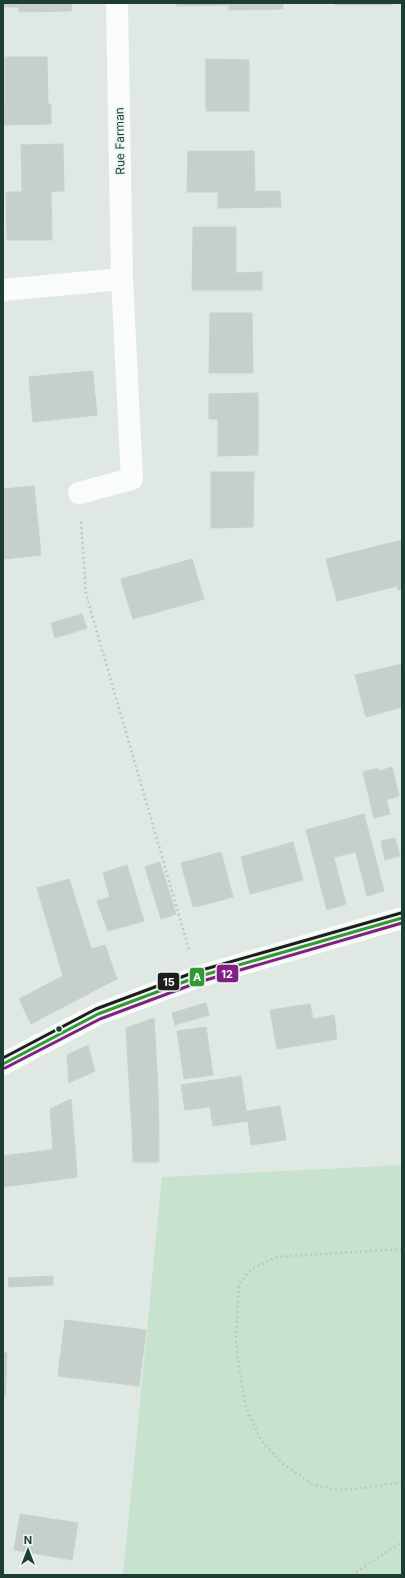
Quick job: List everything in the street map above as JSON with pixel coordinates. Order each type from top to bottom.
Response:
[{"type":"street","name":"Rue Farman","points":[[79,493],[132,479],[122,279],[117,3]]},
{"type":"street","points":[[3,290],[122,279]]},
{"type":"street","points":[[3,1064],[98,1014],[197,977],[402,918]]},
{"type":"path","points":[[79,493],[86,594],[197,977]]},
{"type":"path","points":[[402,1249],[277,1257],[251,1269],[239,1284],[236,1340],[239,1369],[246,1407],[261,1440],[281,1462],[313,1485],[340,1490],[402,1482]]},
{"type":"path","points":[[352,1575],[402,1542]]},
{"type":"green space","points":[[402,1165],[402,1575],[123,1575],[162,1177]]},
{"type":"building","points":[[3,3],[19,3],[19,7],[3,7]]},
{"type":"building","points":[[19,3],[72,3],[71,11],[19,12]]},
{"type":"building","points":[[176,3],[229,3],[229,5],[176,6]]},
{"type":"building","points":[[229,3],[283,3],[283,9],[229,10]]},
{"type":"building","points":[[335,3],[391,3],[391,5],[335,5]]},
{"type":"building","points":[[5,57],[47,57],[48,104],[51,104],[51,124],[3,125],[3,105],[5,105]]},
{"type":"building","points":[[206,59],[249,60],[249,111],[206,111]]},
{"type":"building","points":[[63,144],[64,191],[22,192],[21,145]]},
{"type":"building","points":[[188,151],[254,151],[255,191],[280,191],[281,207],[218,208],[218,192],[187,192]]},
{"type":"building","points":[[6,192],[51,192],[52,240],[7,240]]},
{"type":"building","points":[[193,227],[236,227],[236,273],[262,272],[262,290],[192,290]]},
{"type":"building","points":[[210,313],[252,313],[253,373],[209,373]]},
{"type":"building","points":[[93,371],[93,376],[59,379],[59,374]]},
{"type":"building","points":[[59,374],[59,379],[93,376],[97,415],[33,422],[29,377]]},
{"type":"building","points":[[258,393],[258,455],[218,456],[218,419],[209,419],[209,394]]},
{"type":"building","points":[[211,472],[254,472],[253,527],[211,528]]},
{"type":"building","points":[[34,486],[41,555],[3,559],[3,489]]},
{"type":"building","points":[[402,540],[402,589],[398,590],[397,586],[337,601],[326,559]]},
{"type":"building","points":[[192,559],[198,579],[127,600],[121,579]]},
{"type":"building","points":[[198,579],[204,599],[133,619],[127,600]]},
{"type":"building","points":[[82,614],[87,628],[55,638],[51,623]]},
{"type":"building","points":[[402,664],[402,707],[366,717],[355,675]]},
{"type":"building","points":[[392,767],[399,796],[386,800],[379,771]]},
{"type":"building","points":[[378,768],[390,814],[374,818],[363,772]]},
{"type":"building","points":[[364,814],[384,891],[367,896],[353,841],[331,847],[346,904],[327,910],[306,830]]},
{"type":"building","points":[[395,838],[400,856],[385,860],[381,841]]},
{"type":"building","points":[[353,841],[356,852],[334,857],[331,847]]},
{"type":"building","points":[[293,842],[303,880],[250,894],[241,857]]},
{"type":"building","points":[[221,852],[233,897],[203,905],[189,861]]},
{"type":"building","points":[[189,861],[203,905],[193,907],[181,863]]},
{"type":"building","points":[[160,862],[176,914],[161,919],[145,867]]},
{"type":"building","points":[[127,865],[144,921],[108,931],[97,901],[110,897],[103,873]]},
{"type":"building","points":[[69,879],[103,986],[31,1024],[19,999],[63,976],[37,888]]},
{"type":"building","points":[[105,945],[117,979],[103,986],[91,949]]},
{"type":"building","points":[[206,1003],[209,1015],[175,1025],[172,1013]]},
{"type":"building","points":[[310,1004],[313,1019],[334,1015],[337,1039],[277,1049],[270,1010]]},
{"type":"building","points":[[154,1018],[159,1143],[139,1144],[138,1132],[132,1132],[126,1028]]},
{"type":"building","points":[[206,1027],[213,1075],[184,1079],[177,1031]]},
{"type":"building","points":[[88,1045],[95,1071],[69,1083],[67,1055]]},
{"type":"building","points":[[241,1076],[246,1111],[280,1106],[286,1140],[251,1145],[248,1121],[213,1126],[210,1107],[185,1110],[181,1085]]},
{"type":"building","points":[[71,1099],[75,1147],[53,1150],[50,1109]]},
{"type":"building","points":[[132,1132],[138,1132],[139,1144],[159,1143],[159,1162],[133,1162]]},
{"type":"building","points":[[75,1147],[77,1177],[3,1187],[3,1156]]},
{"type":"building","points":[[53,1276],[53,1285],[9,1287],[8,1278]]},
{"type":"building","points":[[65,1320],[146,1330],[139,1386],[91,1380],[93,1371],[59,1366]]},
{"type":"building","points":[[3,1353],[7,1353],[5,1397],[3,1397]]},
{"type":"building","points":[[59,1366],[93,1371],[91,1380],[58,1376]]},
{"type":"building","points":[[20,1514],[78,1523],[72,1560],[14,1550]]},
{"type":"transit line","name":"15","points":[[3,1058],[96,1009],[195,972],[401,913]]},
{"type":"transit line","name":"A","points":[[3,1064],[98,1014],[197,977],[402,918]]},
{"type":"transit line","name":"12","points":[[5,1068],[100,1019],[199,982],[402,923]]}]
